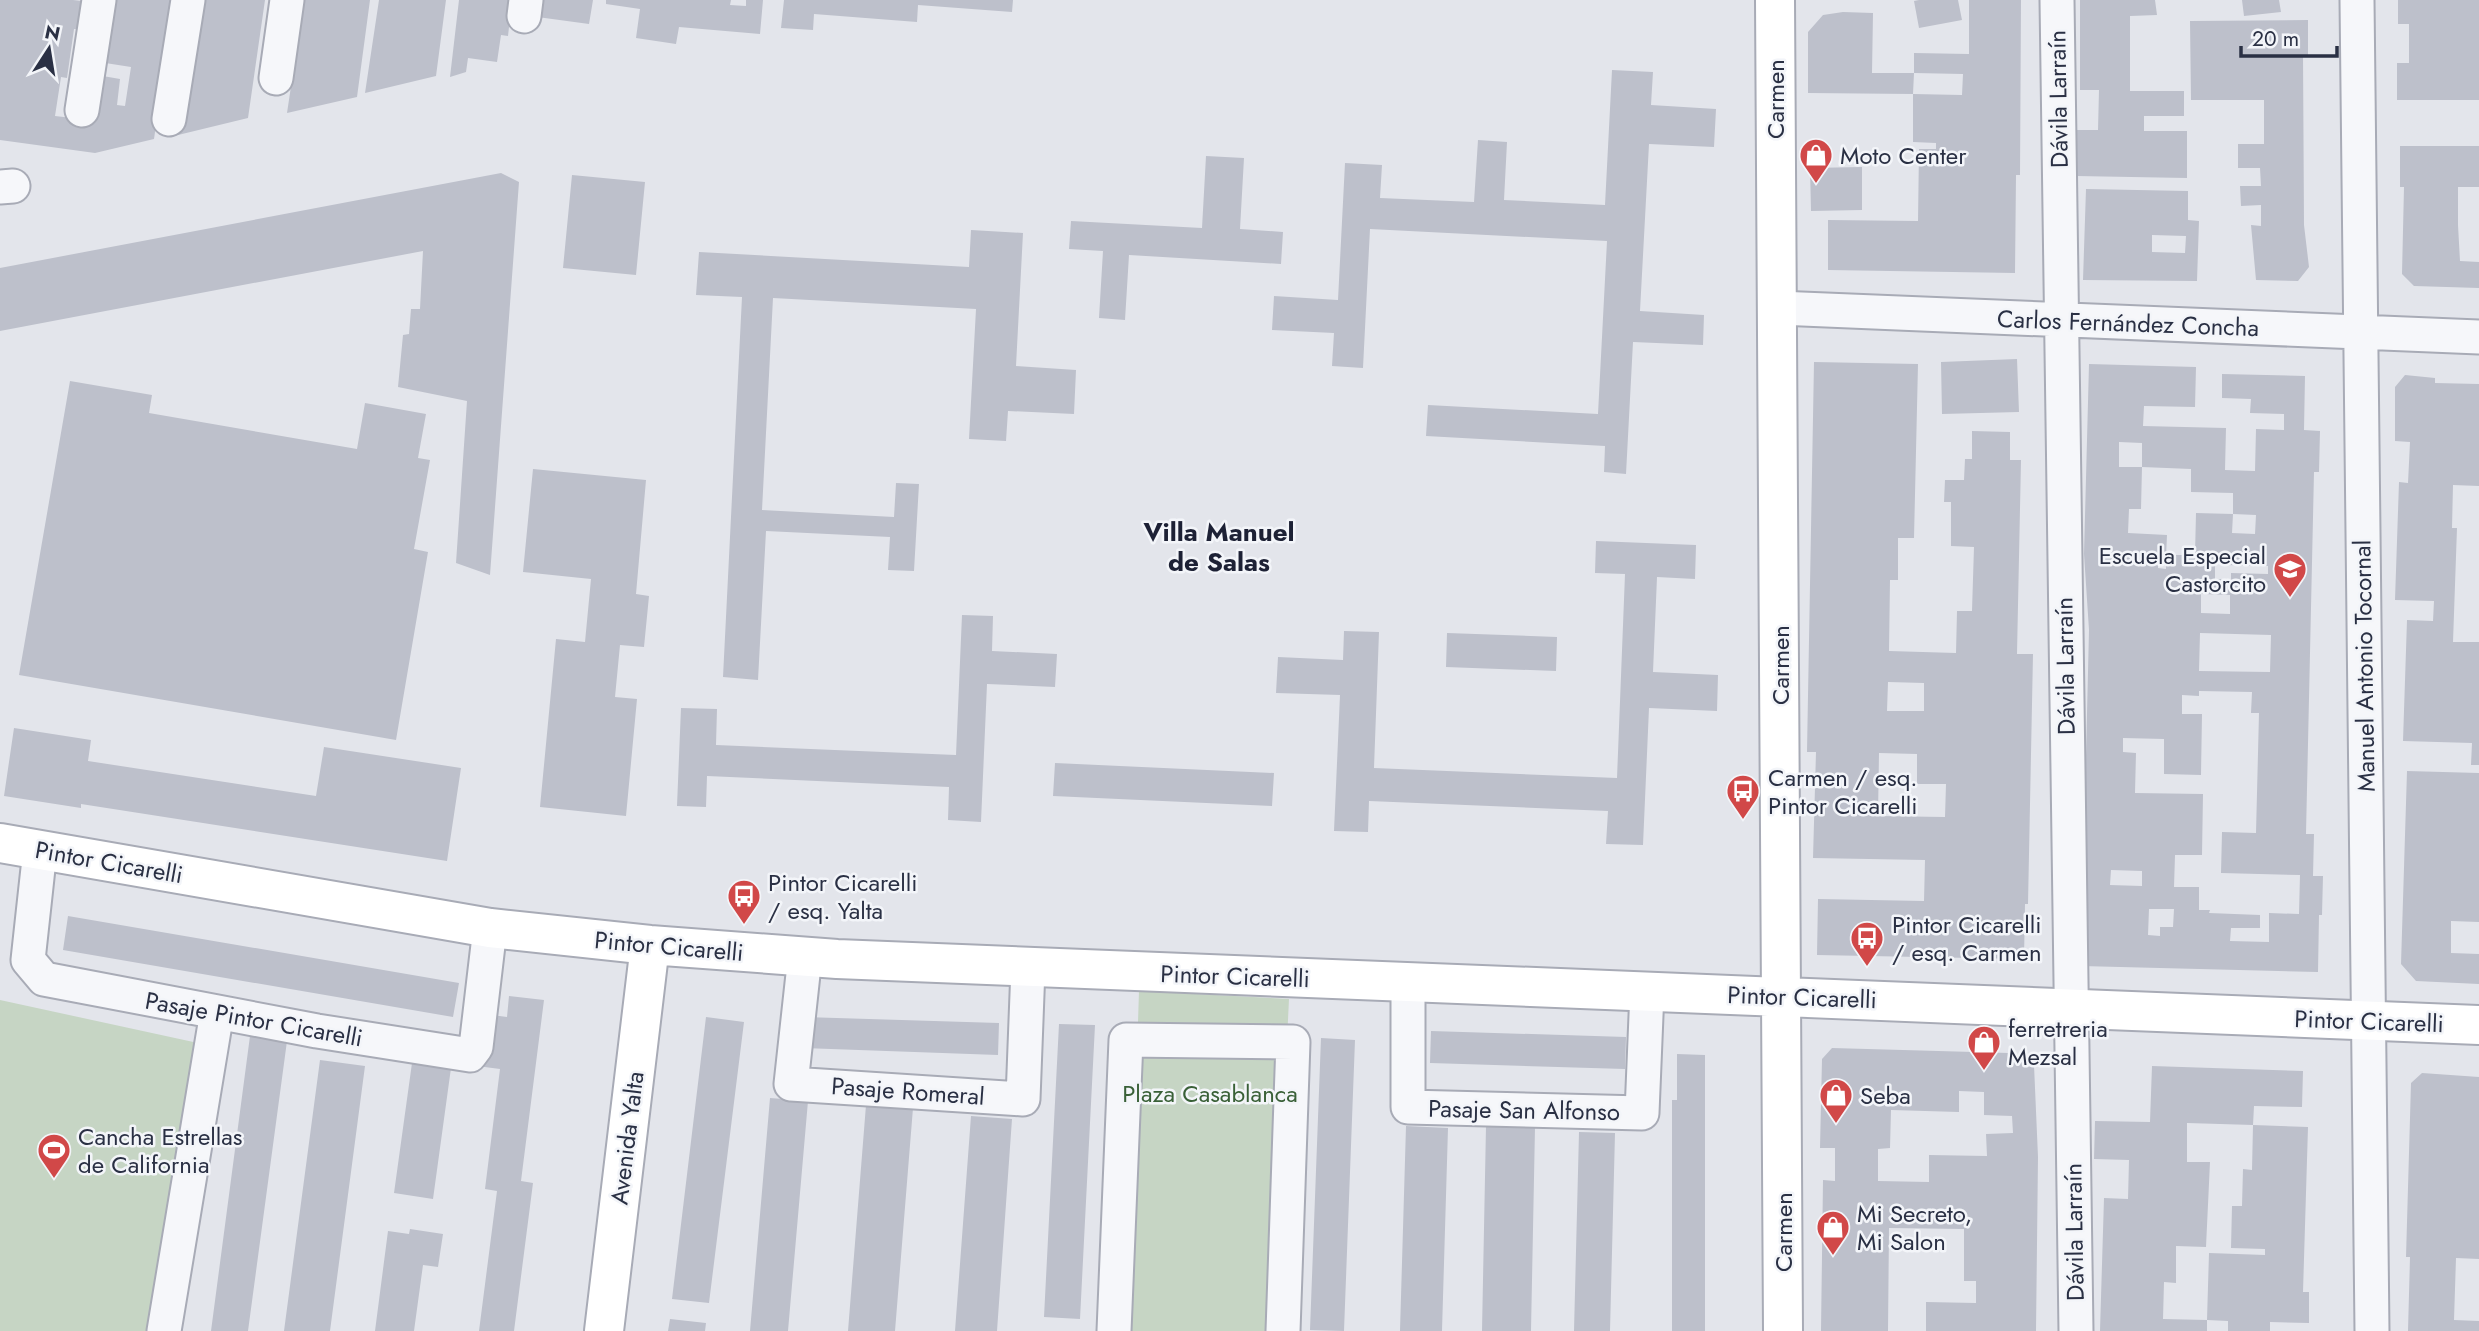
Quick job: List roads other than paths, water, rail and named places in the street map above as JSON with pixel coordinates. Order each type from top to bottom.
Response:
[{"type":"street","points":[[82,110],[99,0]]},
{"type":"street","points":[[169,119],[188,0]]},
{"type":"street","points":[[276,78],[286,0]]},
{"type":"street","name":"Carmen","points":[[1775,0],[1783,1331]]},
{"type":"street","name":"Dávila Larraín","points":[[2057,0],[2076,1331]]},
{"type":"street","name":"Manuel Antonio Tocornal","points":[[2357,0],[2372,1331]]},
{"type":"street","name":"Carlos Fernández Concha","points":[[1777,308],[2479,337]]},
{"type":"street","name":"Pintor Cicarelli","points":[[0,843],[490,928],[650,946],[912,964],[2479,1025]]},
{"type":"street","name":"Pasaje Pintor Cicarelli","points":[[40,850],[28,960],[44,979],[317,1031],[470,1055],[476,1046],[490,928]]},
{"type":"street","name":"Avenida Yalta","points":[[604,1331],[650,946]]},
{"type":"street","name":"Pasaje Romeral","points":[[805,956],[791,1084],[1023,1099],[1028,968]]},
{"type":"street","name":"Pasaje San Alfonso","points":[[1408,982],[1408,1107],[1642,1113],[1647,991]]},
{"type":"street","points":[[164,1331],[217,1013]]},
{"type":"street","points":[[1114,1331],[1126,1040],[1293,1042],[1283,1331]]},
{"type":"place","name":"Moto Center","points":[[1816,185]]},
{"type":"place","name":"Escuela Especial Castorcito","points":[[2290,599]]},
{"type":"place","name":"Carmen / esq. Pintor Cicarelli","points":[[1743,821]]},
{"type":"place","name":"Pintor Cicarelli / esq. Yalta","points":[[744,926]]},
{"type":"place","name":"Pintor Cicarelli / esq. Carmen","points":[[1867,968]]},
{"type":"place","name":"ferretreria Mezsal","points":[[1984,1072]]},
{"type":"place","name":"Seba","points":[[1836,1125]]},
{"type":"place","name":"Cancha Estrellas de California","points":[[54,1180]]},
{"type":"place","name":"Mi Secreto, Mi Salon","points":[[1833,1257]]},
{"type":"district","name":"Villa Manuel de Salas","points":[[1219,547]]},
{"type":"park label","name":"Plaza Casablanca","points":[[1210,1093]]}]
